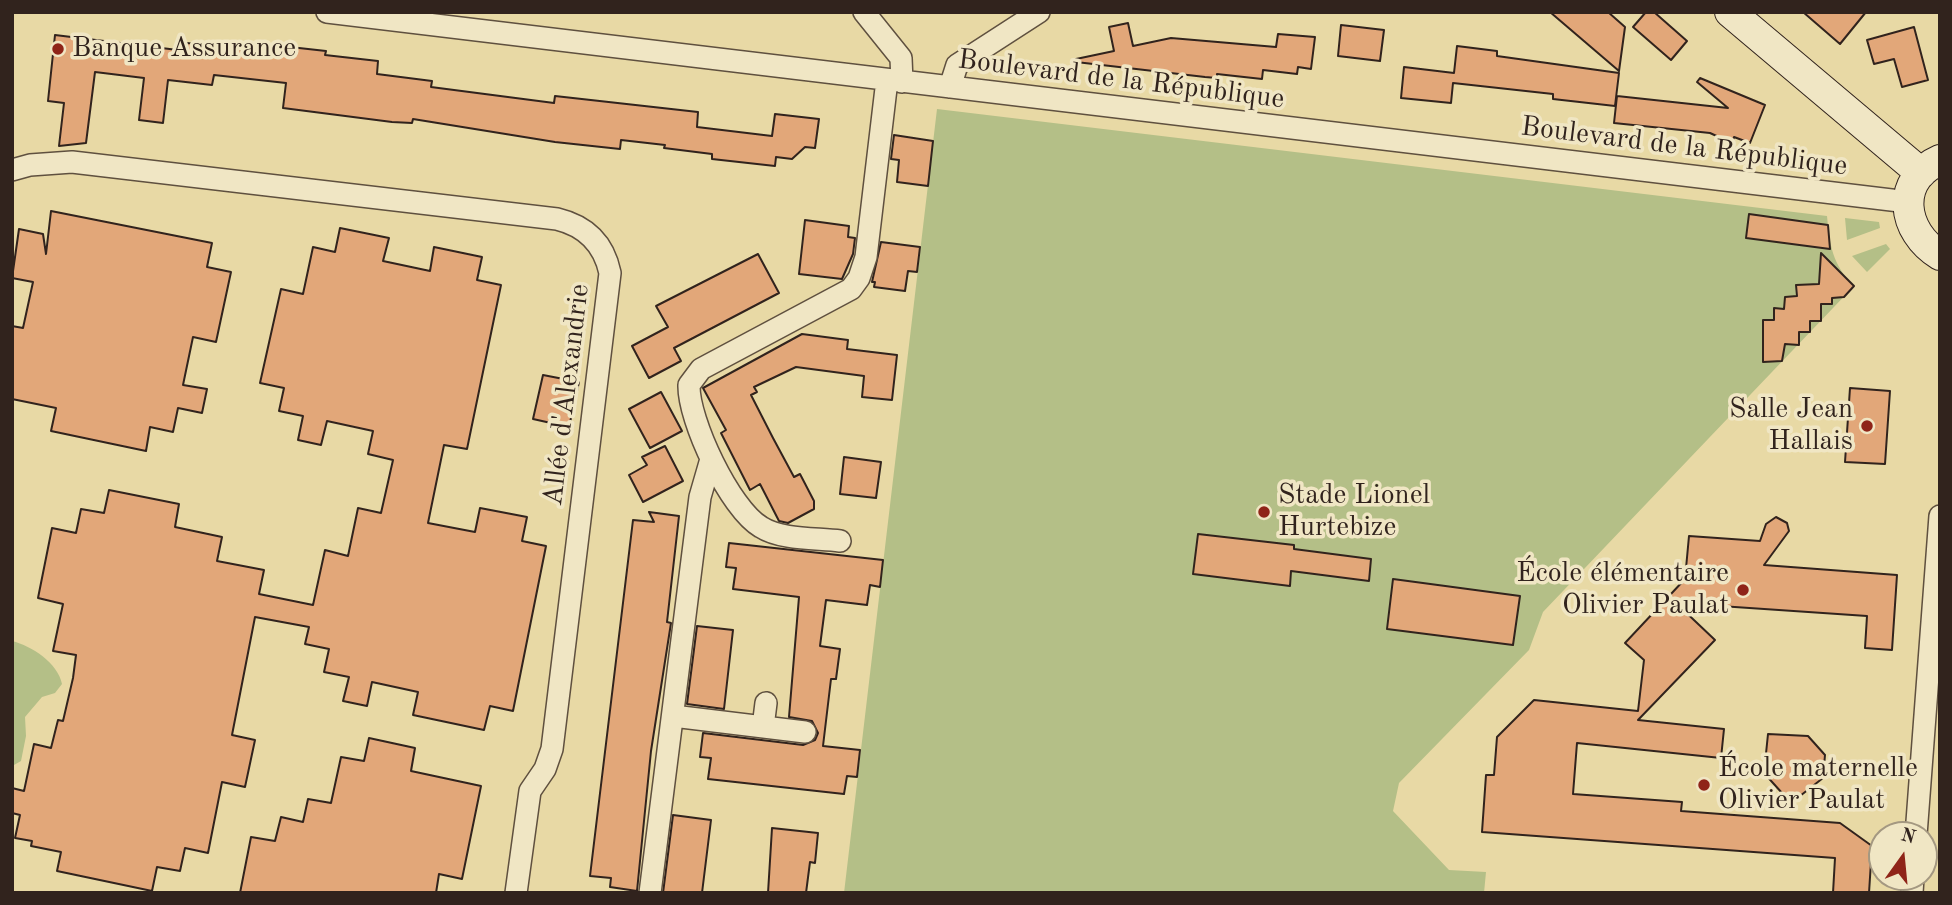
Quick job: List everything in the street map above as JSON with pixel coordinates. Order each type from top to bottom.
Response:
[{"type":"main road","points":[[1730,12],[1930,167],[1908,202],[1911,225],[1917,236],[1940,255]]},
{"type":"street","name":"Boulevard de la République","points":[[327,12],[402,17],[895,81],[1908,202]]},
{"type":"street","points":[[841,541],[763,529],[741,508],[711,458],[689,395],[693,377],[701,369],[851,289],[859,278],[866,257],[901,58],[864,12]]},
{"type":"street","points":[[950,87],[957,65],[1039,12]]},
{"type":"street","name":"Allée d'Alexandrie","points":[[12,170],[30,165],[72,162],[557,219],[573,223],[586,231],[602,249],[610,273],[558,708],[550,760],[530,791],[516,893]]},
{"type":"street","points":[[650,893],[700,497],[711,458]]},
{"type":"street","points":[[1917,821],[1940,516]]},
{"type":"street","points":[[763,727],[766,703]]},
{"type":"street","points":[[673,716],[805,732]]},
{"type":"green space","name":"Stade Lionel Hurtebize","points":[[937,109],[1827,216],[1833,254],[1854,286],[1543,612],[1529,650],[1399,783],[1393,811],[1449,870],[1486,872],[1484,893],[844,893]]},
{"type":"green space","points":[[1845,218],[1879,222],[1880,228],[1847,240]]},
{"type":"green space","points":[[1886,244],[1890,249],[1867,272],[1852,256]]},
{"type":"green space","points":[[12,641],[28,647],[50,662],[62,684],[55,693],[42,697],[25,717],[26,736],[21,761],[14,765]]},
{"type":"building","points":[[1550,12],[1608,12],[1625,27],[1619,71]]},
{"type":"building","points":[[1646,12],[1654,12],[1687,41],[1671,60],[1633,27]]},
{"type":"building","points":[[1803,12],[1866,12],[1840,44]]},
{"type":"building","points":[[1128,23],[1133,46],[1171,38],[1276,47],[1278,34],[1315,37],[1311,69],[1298,67],[1297,74],[1263,70],[1262,79],[1217,74],[1217,78],[1076,62],[1076,59],[1114,51],[1109,27]]},
{"type":"building","points":[[1341,25],[1384,30],[1380,61],[1338,56]]},
{"type":"building","points":[[1914,27],[1928,80],[1902,87],[1894,59],[1874,64],[1867,40]]},
{"type":"building","points":[[55,35],[186,51],[187,43],[289,55],[290,47],[326,51],[325,55],[378,61],[377,74],[432,81],[431,87],[554,103],[555,96],[698,112],[697,127],[772,136],[775,114],[819,119],[815,148],[805,147],[792,159],[776,157],[775,166],[712,159],[712,154],[664,148],[665,145],[621,140],[620,149],[555,142],[413,119],[412,123],[392,122],[283,108],[286,83],[214,75],[212,85],[168,80],[163,123],[139,120],[144,78],[95,72],[86,143],[59,146],[64,103],[48,101]]},
{"type":"building","points":[[1457,46],[1497,51],[1497,56],[1619,73],[1615,106],[1553,99],[1553,94],[1453,83],[1451,103],[1401,98],[1404,67],[1454,73]]},
{"type":"building","points":[[1700,78],[1765,105],[1750,143],[1734,137],[1732,143],[1710,133],[1614,123],[1617,96],[1728,108],[1697,82]]},
{"type":"building","points":[[894,135],[933,141],[928,186],[897,182],[899,160],[891,159]]},
{"type":"building","points":[[51,211],[212,243],[207,267],[231,272],[216,342],[193,337],[183,385],[207,389],[202,413],[178,408],[173,432],[150,427],[146,451],[51,431],[56,408],[12,399],[12,326],[23,328],[33,282],[12,278],[19,229],[43,234],[46,254]]},
{"type":"building","points":[[1749,214],[1828,225],[1830,249],[1746,238]]},
{"type":"building","points":[[805,220],[849,226],[848,237],[855,238],[853,254],[842,279],[799,274]]},
{"type":"building","points":[[340,228],[389,238],[383,261],[430,271],[434,247],[482,257],[477,280],[501,285],[467,449],[444,445],[428,523],[475,532],[480,508],[527,517],[522,541],[546,546],[513,711],[490,706],[484,730],[413,715],[418,692],[372,682],[367,706],[343,701],[349,677],[324,672],[329,649],[305,644],[309,627],[255,617],[232,735],[255,740],[245,787],[222,782],[208,853],[185,848],[180,871],[157,867],[152,891],[57,871],[61,852],[31,846],[32,841],[15,838],[20,815],[12,813],[12,788],[24,791],[34,744],[51,748],[58,720],[63,721],[73,678],[76,655],[53,651],[63,604],[38,598],[52,528],[76,533],[81,509],[104,513],[109,490],[179,504],[175,527],[222,537],[217,561],[264,570],[259,594],[313,605],[325,550],[348,556],[358,508],[381,513],[393,460],[368,454],[373,431],[327,421],[321,445],[298,440],[303,416],[279,411],[284,388],[260,383],[281,289],[303,294],[313,247],[335,252]]},
{"type":"building","points":[[881,242],[920,247],[917,272],[908,271],[905,291],[874,287],[875,282],[872,282]]},
{"type":"building","points":[[1821,253],[1854,286],[1844,297],[1832,298],[1832,304],[1821,304],[1821,321],[1810,321],[1810,332],[1799,332],[1799,345],[1785,344],[1782,361],[1763,362],[1763,320],[1774,320],[1774,308],[1784,309],[1785,297],[1797,296],[1796,285],[1819,284]]},
{"type":"building","points":[[758,254],[779,293],[674,348],[681,361],[649,378],[632,346],[668,327],[656,306]]},
{"type":"building","points":[[802,334],[848,340],[847,349],[897,355],[892,400],[862,397],[864,376],[796,367],[754,387],[757,392],[751,395],[773,438],[794,477],[800,474],[814,501],[814,509],[788,523],[779,521],[760,484],[750,490],[721,433],[726,430],[703,388]]},
{"type":"building","points":[[543,375],[579,382],[569,427],[533,419]]},
{"type":"building","name":"Salle Jean Hallais","points":[[1850,388],[1890,391],[1885,464],[1845,462]]},
{"type":"building","points":[[661,392],[682,431],[650,448],[629,409]]},
{"type":"building","points":[[665,446],[683,481],[643,502],[629,475],[647,465],[642,457]]},
{"type":"building","points":[[844,457],[881,462],[876,498],[840,494]]},
{"type":"building","points":[[649,512],[679,516],[667,622],[671,623],[651,751],[637,891],[610,887],[611,878],[590,876],[633,520],[654,522]]},
{"type":"building","points":[[1776,517],[1787,523],[1789,531],[1764,565],[1897,575],[1892,650],[1865,648],[1867,616],[1676,603],[1715,640],[1638,720],[1724,729],[1721,758],[1577,743],[1573,794],[1682,802],[1681,811],[1840,823],[1868,843],[1869,893],[1833,893],[1835,858],[1482,832],[1486,775],[1494,775],[1497,737],[1534,700],[1638,711],[1644,660],[1625,643],[1685,579],[1689,536],[1760,541],[1766,524]]},
{"type":"building","points":[[1198,534],[1294,545],[1294,549],[1371,559],[1369,581],[1291,571],[1290,586],[1193,574]]},
{"type":"building","points":[[729,543],[883,560],[880,587],[870,585],[867,605],[826,600],[820,646],[840,649],[836,679],[831,679],[823,746],[860,750],[857,777],[847,776],[844,794],[708,779],[711,758],[700,757],[703,733],[803,745],[815,740],[818,733],[812,721],[789,717],[799,597],[733,589],[736,568],[726,567]]},
{"type":"building","points":[[1393,579],[1520,596],[1513,645],[1387,629]]},
{"type":"building","points":[[697,626],[733,630],[724,709],[687,704]]},
{"type":"building","points":[[1768,734],[1808,736],[1825,755],[1823,778],[1791,803],[1764,773]]},
{"type":"building","points":[[369,738],[415,748],[411,771],[481,786],[462,879],[439,874],[436,893],[240,893],[251,837],[275,841],[281,817],[303,822],[308,799],[331,803],[341,757],[364,761]]},
{"type":"building","points":[[673,815],[711,820],[702,893],[663,893]]},
{"type":"building","points":[[772,828],[818,833],[815,863],[810,862],[806,893],[768,893]]},
{"type":"place","name":"Banque Assurance","points":[[58,49]]},
{"type":"place","name":"Salle Jean Hallais","points":[[1867,426]]},
{"type":"place","name":"Stade Lionel Hurtebize","points":[[1264,512]]},
{"type":"place","name":"École élémentaire Olivier Paulat","points":[[1743,590]]},
{"type":"place","name":"École maternelle Olivier Paulat","points":[[1704,785]]}]
